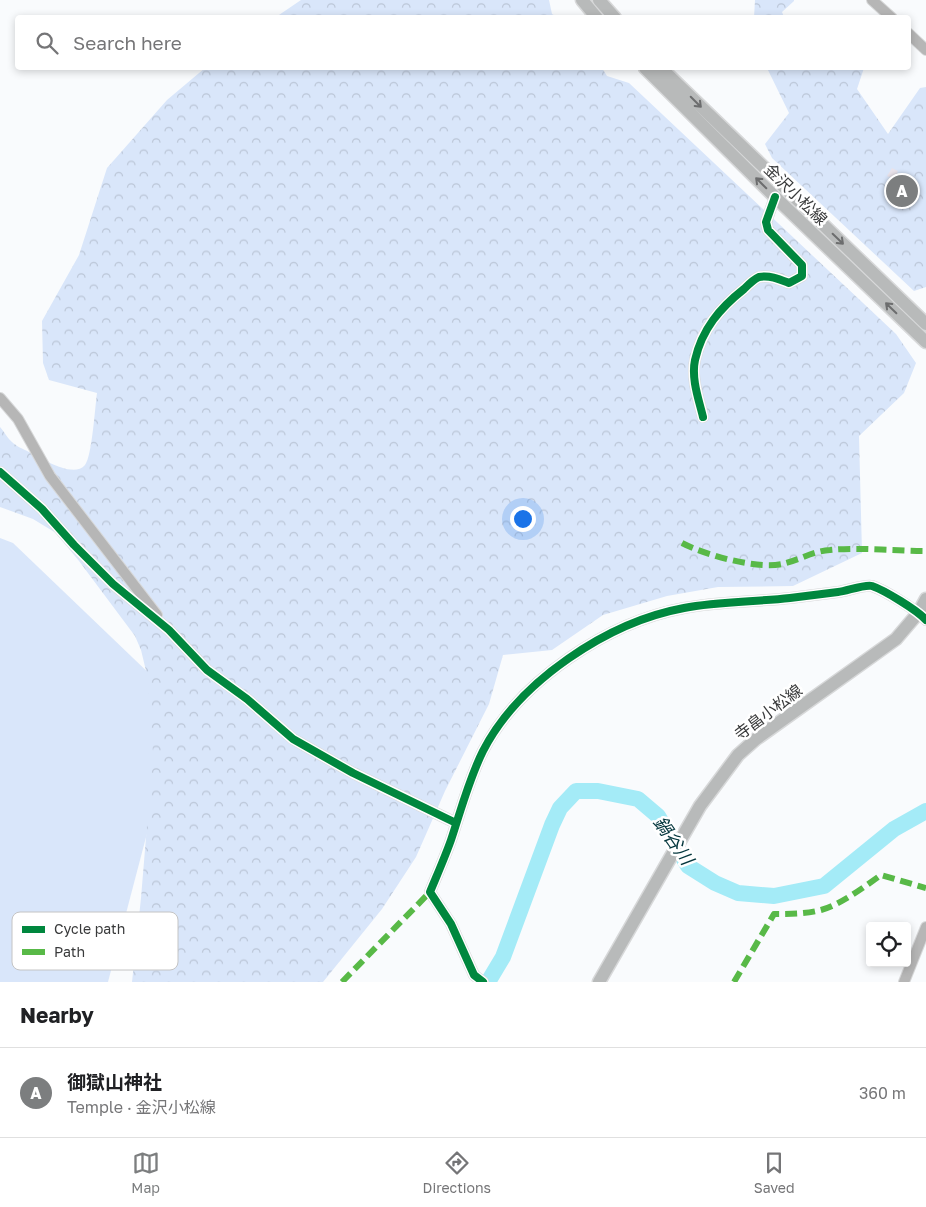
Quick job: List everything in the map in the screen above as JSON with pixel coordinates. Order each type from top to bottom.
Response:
[{"type":"main road","points":[[582,0],[594,15]]},
{"type":"main road","points":[[599,0],[612,15]]},
{"type":"main road","name":"金沢小松線","points":[[647,70],[926,342]]},
{"type":"main road","name":"金沢小松線","points":[[663,70],[926,324]]},
{"type":"main road","name":"寺畠小松線","points":[[599,982],[700,806],[722,774],[756,739],[896,639],[922,616],[926,599]]},
{"type":"street","points":[[872,0],[889,15]]},
{"type":"street","points":[[911,36],[926,50]]},
{"type":"street","points":[[703,417],[694,379],[694,361],[712,320],[724,305],[757,278],[770,276],[789,282],[802,276],[802,264],[768,230],[766,222],[776,197]]},
{"type":"street","points":[[0,398],[18,419],[50,476],[168,630]]},
{"type":"street","points":[[0,472],[42,509],[74,545],[113,584],[168,630],[207,670],[247,699],[294,739],[353,773],[456,823]]},
{"type":"street","points":[[481,981],[474,975],[451,924],[430,892],[483,751],[502,720],[517,701],[558,666],[621,630],[662,613],[685,608],[763,601],[839,592],[871,586],[922,616]]},
{"type":"street","points":[[904,982],[926,927]]},
{"type":"green space","points":[[301,0],[549,0],[554,15],[279,15]]},
{"type":"green space","points":[[755,0],[794,0],[782,12],[783,15],[754,15]]},
{"type":"green space","points":[[203,70],[603,70],[607,76],[629,83],[896,334],[916,363],[904,393],[859,436],[862,553],[793,586],[718,587],[667,596],[603,615],[552,650],[503,655],[489,704],[445,791],[416,857],[382,909],[323,982],[132,982],[133,970],[178,970],[178,912],[140,912],[153,753],[147,675],[141,650],[135,636],[56,533],[33,519],[0,507],[0,427],[16,445],[41,459],[65,469],[80,469],[85,465],[91,442],[97,393],[49,380],[43,363],[42,321],[79,255],[107,168],[167,100]]},
{"type":"green space","points":[[768,70],[863,70],[857,89],[888,134],[920,88],[926,87],[926,287],[914,291],[772,158],[765,144],[789,113]]},
{"type":"green space","points":[[0,538],[13,543],[181,704],[126,912],[12,912],[12,970],[111,970],[108,982],[0,982]]},
{"type":"building","points":[[892,168],[898,171],[894,179],[887,176]]},
{"type":"building","points":[[902,182],[911,188],[901,204],[891,198]]},
{"type":"waterway","name":"鍋谷川","points":[[488,982],[503,957],[552,825],[560,808],[576,791],[598,791],[638,799],[658,816],[688,866],[715,883],[738,893],[774,896],[824,886],[894,829],[926,811]]},
{"type":"marked path","points":[[682,543],[718,557],[762,565],[786,563],[813,553],[841,549],[926,551]]},
{"type":"marked path","points":[[734,982],[774,914],[804,913],[828,908],[852,895],[881,875],[926,888]]},
{"type":"marked path","points":[[342,982],[430,892]]},
{"type":"cycle path","points":[[703,417],[696,389],[694,367],[702,338],[713,320],[727,304],[759,277],[771,277],[789,283],[802,276],[802,265],[768,230],[766,222],[775,197]]},
{"type":"cycle path","points":[[0,472],[42,509],[74,545],[113,584],[169,630],[207,670],[247,699],[293,739],[353,773],[456,823]]},
{"type":"cycle path","points":[[483,982],[474,975],[451,924],[430,892],[449,846],[469,784],[483,751],[499,725],[519,701],[542,679],[568,658],[626,626],[655,615],[697,606],[790,598],[872,586],[900,601],[926,620]]},
{"type":"place","name":"御獄山神社","points":[[902,191]]}]
